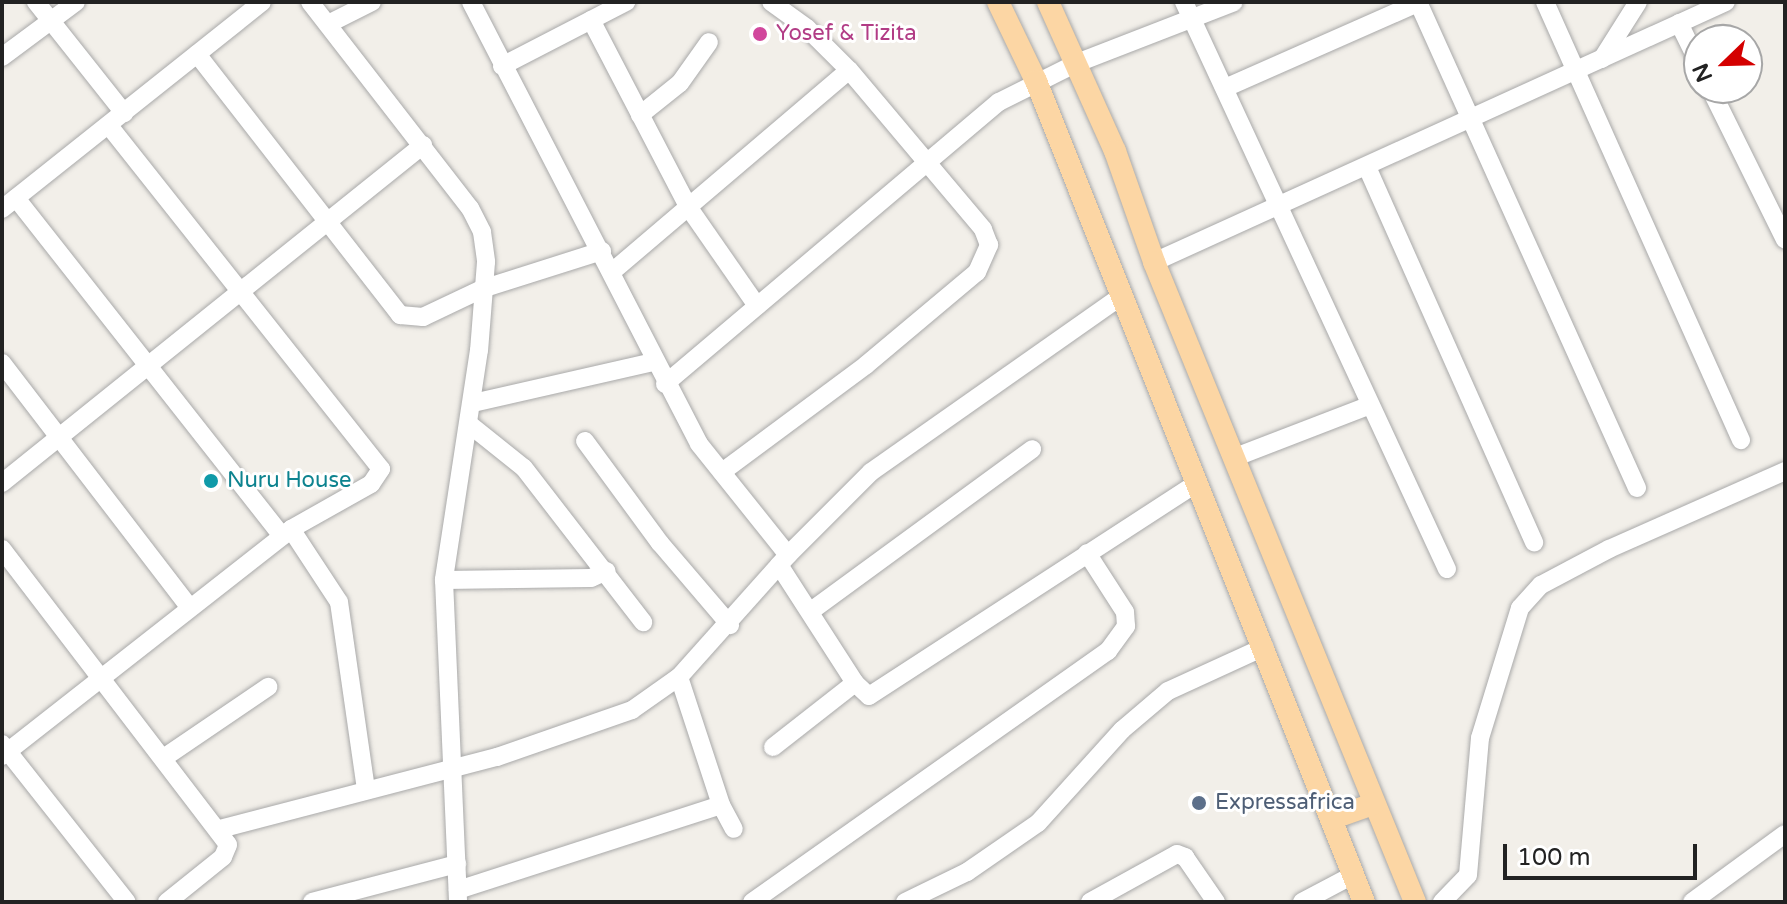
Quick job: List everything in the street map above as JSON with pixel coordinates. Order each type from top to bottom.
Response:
[{"type":"main road","points":[[998,2],[1036,81],[1364,902]]},
{"type":"main road","points":[[1048,2],[1077,63],[1154,262],[1415,902]]},
{"type":"main road","points":[[1331,819],[1373,804]]},
{"type":"street","points":[[36,2],[124,113]]},
{"type":"street","points":[[2,57],[76,2]]},
{"type":"street","points":[[262,2],[9,204],[286,533],[339,602],[366,790]]},
{"type":"street","points":[[310,2],[423,145],[470,208],[482,232],[486,262],[473,403],[444,580],[458,896],[721,805]]},
{"type":"street","points":[[471,2],[502,66],[613,271],[654,362],[699,444],[784,560],[855,683],[869,696],[880,693],[1197,483]]},
{"type":"street","points":[[722,472],[866,365],[982,265],[989,245],[983,229],[849,70],[807,28],[771,2]]},
{"type":"street","points":[[665,384],[999,102],[1036,81],[1188,11],[1234,2]]},
{"type":"street","points":[[1225,88],[1418,2],[1474,118],[1637,488]]},
{"type":"street","points":[[1545,2],[1741,440]]},
{"type":"street","points":[[1606,57],[1638,2]]},
{"type":"street","points":[[1154,262],[1278,209],[1726,2]]},
{"type":"street","points":[[328,24],[367,3]]},
{"type":"street","points":[[502,66],[621,3]]},
{"type":"street","points":[[1188,11],[1447,569]]},
{"type":"street","points":[[591,20],[689,208],[757,306]]},
{"type":"street","points":[[1679,23],[1683,31]]},
{"type":"street","points":[[640,115],[680,83],[709,42]]},
{"type":"street","points":[[197,54],[400,315],[423,317],[482,289],[602,251]]},
{"type":"street","points":[[613,271],[849,70]]},
{"type":"street","points":[[1718,104],[1785,240]]},
{"type":"street","points":[[108,125],[381,469],[371,484],[286,533],[4,750],[127,902]]},
{"type":"street","points":[[2,483],[423,145]]},
{"type":"street","points":[[1367,167],[1534,542]]},
{"type":"street","points":[[220,829],[497,757],[632,710],[679,677],[730,625],[784,560],[871,472],[930,426],[1121,296]]},
{"type":"street","points":[[473,403],[654,362]]},
{"type":"street","points":[[2,363],[189,607]]},
{"type":"street","points":[[1233,458],[1370,405]]},
{"type":"street","points":[[469,424],[524,468],[607,571],[643,622]]},
{"type":"street","points":[[585,441],[660,543],[730,625]]},
{"type":"street","points":[[811,611],[1032,449]]},
{"type":"street","points":[[1442,902],[1468,875],[1480,738],[1520,608],[1541,585],[1609,549],[1785,471]]},
{"type":"street","points":[[2,549],[220,829],[227,851],[167,902]]},
{"type":"street","points":[[752,902],[1108,651],[1126,626],[1125,612],[1087,553]]},
{"type":"street","points":[[444,580],[591,578],[607,571]]},
{"type":"street","points":[[905,902],[967,872],[1038,823],[1122,730],[1168,691],[1264,647]]},
{"type":"street","points":[[679,677],[721,805],[734,829]]},
{"type":"street","points":[[773,747],[855,683]]},
{"type":"street","points":[[165,757],[268,687]]},
{"type":"street","points":[[1692,902],[1784,839]]},
{"type":"street","points":[[1090,902],[1177,854],[1185,857],[1216,902]]},
{"type":"street","points":[[312,902],[457,864]]},
{"type":"street","points":[[1302,902],[1353,875]]},
{"type":"place","name":"Yosef & Tizita","points":[[760,34]]},
{"type":"place","name":"Nuru House","points":[[211,481]]},
{"type":"place","name":"Expressafrica","points":[[1199,803]]}]
